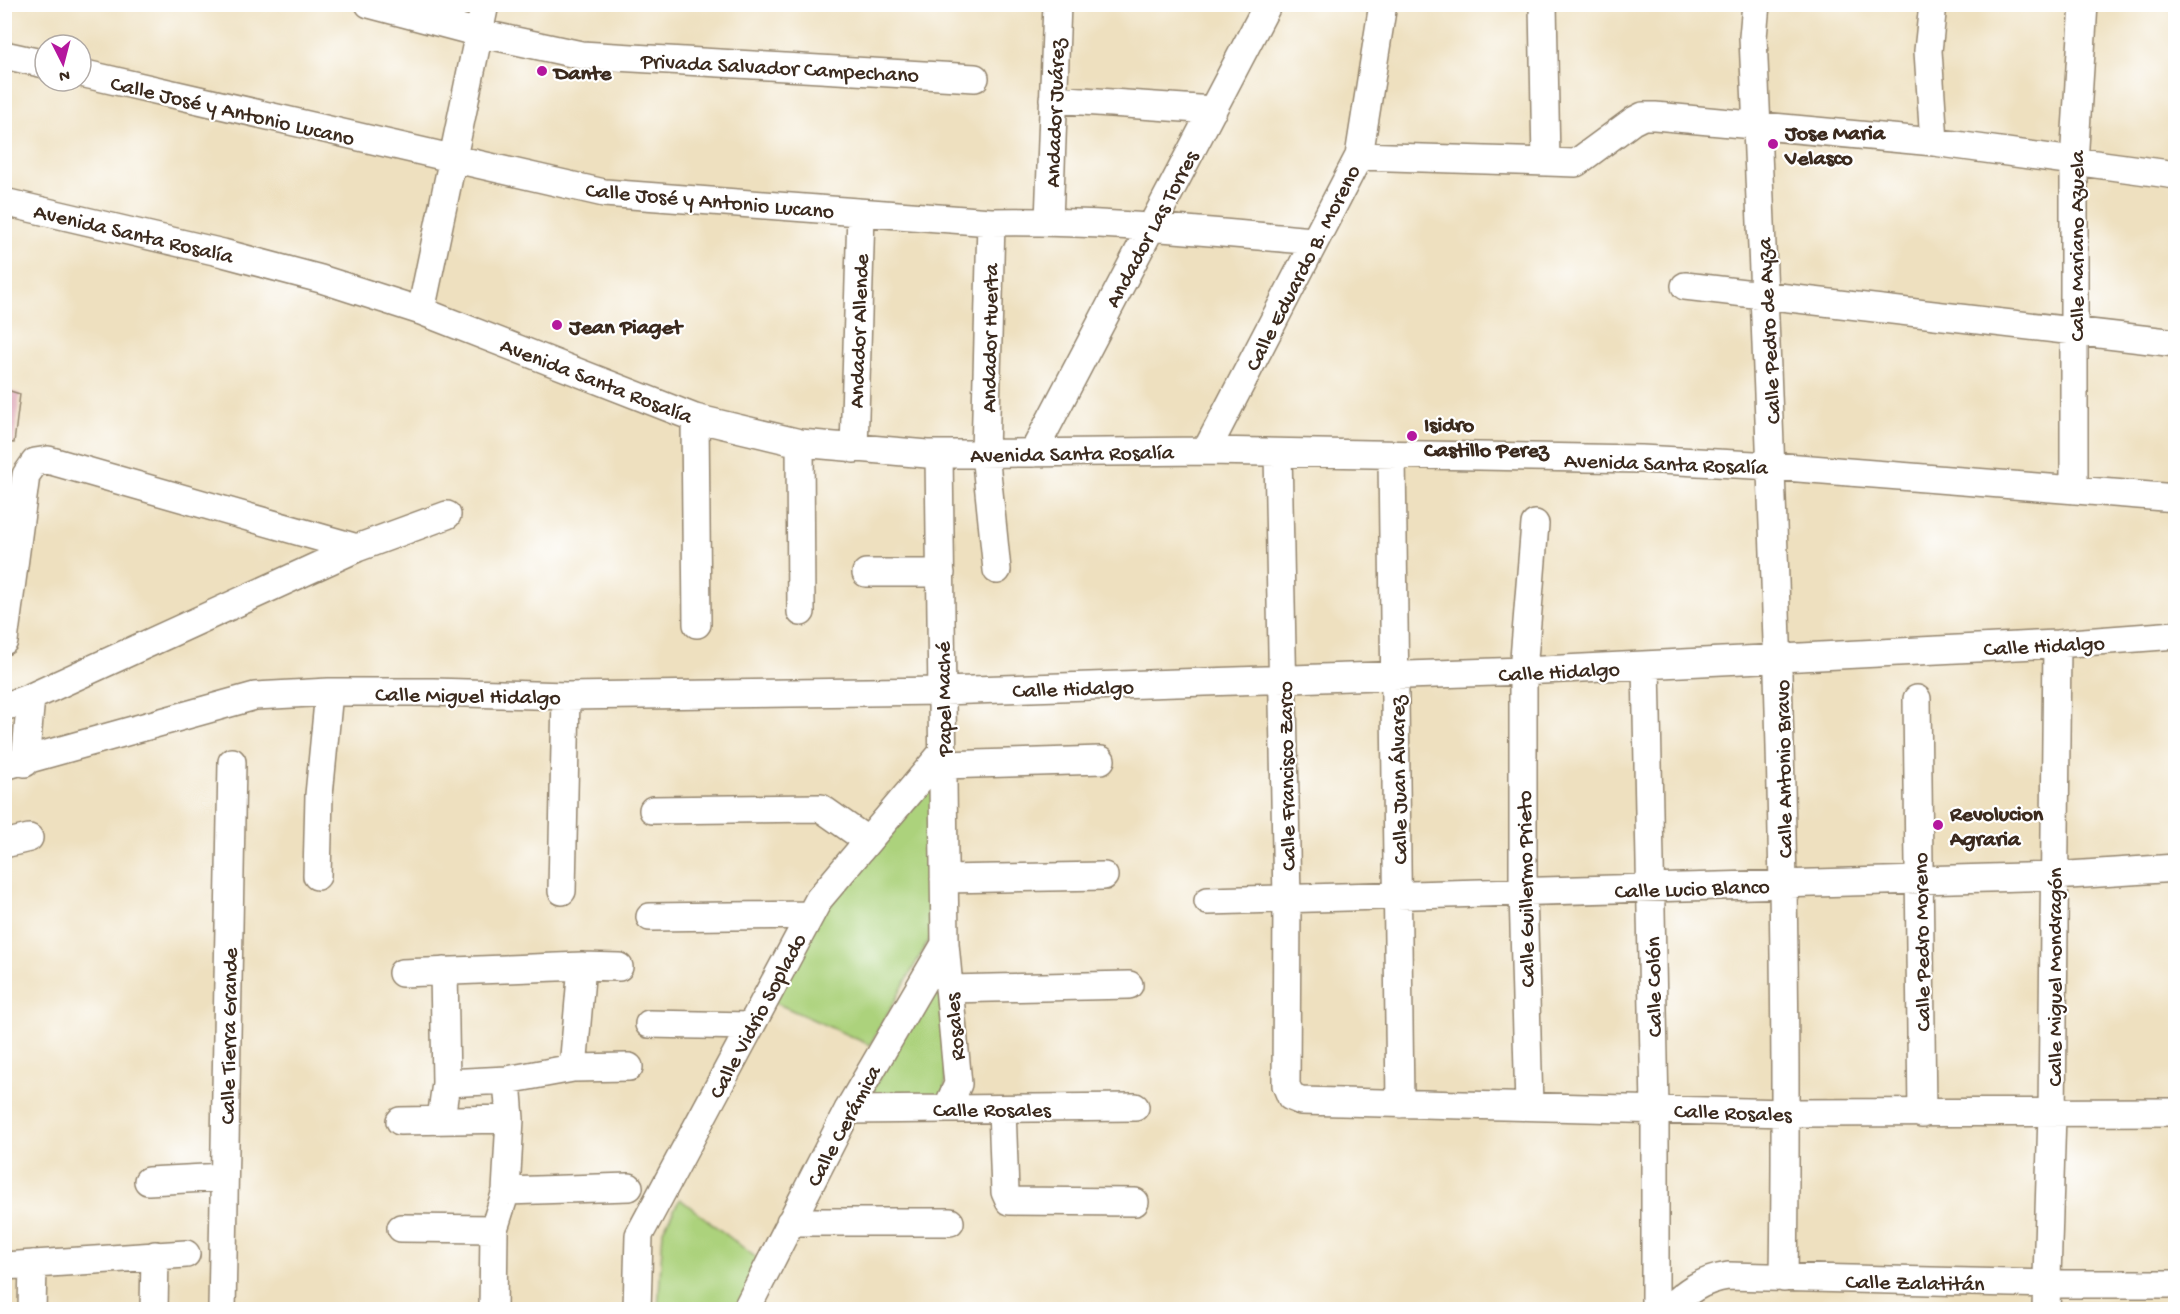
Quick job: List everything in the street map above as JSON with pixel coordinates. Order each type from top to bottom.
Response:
[{"type":"street","name":"Privada Salvador Campechano","points":[[369,4],[479,33],[581,55],[975,78]]},
{"type":"street","points":[[421,311],[485,4]]},
{"type":"street","name":"Andador Juárez","points":[[1049,221],[1057,4]]},
{"type":"street","name":"Andador Las Torres","points":[[1033,453],[1268,4]]},
{"type":"street","name":"Calle Eduardo B. Moreno","points":[[1206,451],[1359,156],[1383,4]]},
{"type":"street","points":[[1543,4],[1546,162]]},
{"type":"street","name":"Calle Pedro de Ayza","points":[[1756,4],[1753,37],[1773,466],[1779,657]]},
{"type":"street","points":[[1933,4],[1928,51],[1934,142]]},
{"type":"street","name":"Calle Mariano Azuela","points":[[2074,489],[2074,162],[2084,4]]},
{"type":"street","points":[[4,55],[33,61]]},
{"type":"street","name":"Calle José y Antonio Lucano","points":[[93,76],[452,160],[604,193],[991,222],[1049,221],[1150,227],[1314,241]]},
{"type":"street","points":[[1053,99],[1213,110]]},
{"type":"street","points":[[1359,156],[1576,163],[1643,116],[1757,124],[1934,142],[2175,175]]},
{"type":"street","name":"Avenida Santa Rosalía","points":[[4,202],[223,253],[321,279],[421,311],[695,418],[800,443],[939,454],[1206,451],[1392,457],[1641,459],[1773,466],[2175,498]]},
{"type":"street","name":"Andador Allende","points":[[854,449],[861,213]]},
{"type":"street","name":"Andador Huerta","points":[[991,222],[985,453],[997,570]]},
{"type":"street","points":[[1686,286],[2175,343]]},
{"type":"street","points":[[695,418],[697,624]]},
{"type":"street","points":[[800,443],[801,612]]},
{"type":"street","name":"Calle Francisco Zarco","points":[[1278,453],[1287,899],[1286,1085],[1291,1097]]},
{"type":"street","name":"Papel Maché","points":[[939,454],[945,944]]},
{"type":"street","name":"Calle Juan Álvarez","points":[[1392,457],[1400,1104]]},
{"type":"street","points":[[4,641],[26,475],[35,462],[48,460],[357,548]]},
{"type":"street","points":[[4,707],[31,697],[357,548],[447,515]]},
{"type":"street","name":"Calle Guillermo Prieto","points":[[1529,1106],[1523,892],[1523,672],[1534,524]]},
{"type":"street","points":[[866,573],[940,573]]},
{"type":"street","name":"Calle Hidalgo","points":[[942,691],[1523,672],[2056,644],[2175,635]]},
{"type":"street","name":"Calle Miguel Mondragón","points":[[2047,1297],[2052,1114],[2056,644]]},
{"type":"street","name":"Calle Antonio Bravo","points":[[1779,657],[1787,1113],[1784,1278]]},
{"type":"street","name":"Calle Colón","points":[[1646,665],[1655,1108],[1655,1310]]},
{"type":"street","name":"Calle Miguel Hidalgo","points":[[15,764],[255,696],[329,692],[566,696],[942,691]]},
{"type":"street","points":[[317,876],[319,795],[329,692]]},
{"type":"street","points":[[562,891],[566,696]]},
{"type":"street","points":[[15,764],[31,697]]},
{"type":"street","name":"Calle Pedro Moreno","points":[[1917,699],[1922,1114]]},
{"type":"street","points":[[943,759],[1101,760]]},
{"type":"street","name":"Calle Vidrio Soplado","points":[[637,1310],[639,1235],[819,898],[943,759]]},
{"type":"street","name":"Calle Tierra Grande","points":[[222,1310],[232,762]]},
{"type":"street","points":[[653,810],[821,808],[868,841]]},
{"type":"street","name":"Calle Lucio Blanco","points":[[1208,901],[2054,876],[2175,868]]},
{"type":"street","points":[[944,879],[1104,876]]},
{"type":"street","points":[[651,917],[810,915]]},
{"type":"street","name":"Rosales","points":[[945,944],[958,1084],[947,1107]]},
{"type":"street","name":"Calle Cerámica","points":[[746,1310],[848,1110],[945,944]]},
{"type":"street","points":[[402,974],[582,966],[618,967]]},
{"type":"street","points":[[573,1068],[582,966]]},
{"type":"street","points":[[441,1119],[446,1083],[444,971]]},
{"type":"street","points":[[949,989],[1129,985]]},
{"type":"street","points":[[649,1024],[750,1026]]},
{"type":"street","points":[[446,1083],[507,1080],[573,1068],[629,1067]]},
{"type":"street","points":[[493,1310],[494,1229],[506,1191],[510,1119],[507,1080]]},
{"type":"street","name":"Calle Rosales","points":[[1291,1097],[1301,1101],[1787,1113],[2175,1112]]},
{"type":"street","name":"Calle Rosales","points":[[848,1110],[947,1107],[1136,1107]]},
{"type":"street","points":[[1002,1108],[1005,1192],[1009,1201],[1135,1202]]},
{"type":"street","points":[[400,1121],[510,1119]]},
{"type":"street","points":[[148,1181],[224,1177]]},
{"type":"street","points":[[506,1191],[628,1186]]},
{"type":"street","points":[[790,1222],[950,1222]]},
{"type":"street","points":[[401,1228],[494,1229]]},
{"type":"street","points":[[4,1266],[186,1254]]},
{"type":"street","points":[[154,1310],[156,1255]]},
{"type":"street","points":[[32,1310],[33,1264]]},
{"type":"street","name":"Calle Zalatitán","points":[[1666,1310],[1694,1286],[1711,1278],[1728,1276],[2047,1297],[2175,1284]]},
{"type":"green space","points":[[381,5],[480,5],[475,25]]},
{"type":"green space","points":[[935,782],[939,922],[870,1045],[771,1001],[822,910]]},
{"type":"green space","points":[[943,961],[948,1003],[944,1106],[865,1104]]},
{"type":"green space","points":[[680,1199],[763,1263],[740,1309],[658,1310],[663,1230]]},
{"type":"building","points":[[4,389],[20,394],[14,443],[4,442]]},
{"type":"place","name":"Dante","points":[[542,71]]},
{"type":"place","name":"Jose Maria Velasco","points":[[1773,144]]},
{"type":"place","name":"Jean Piaget","points":[[557,325]]},
{"type":"place","name":"Isidro Castillo Perez","points":[[1412,436]]},
{"type":"place","name":"Revolucion Agraria","points":[[1938,825]]}]
